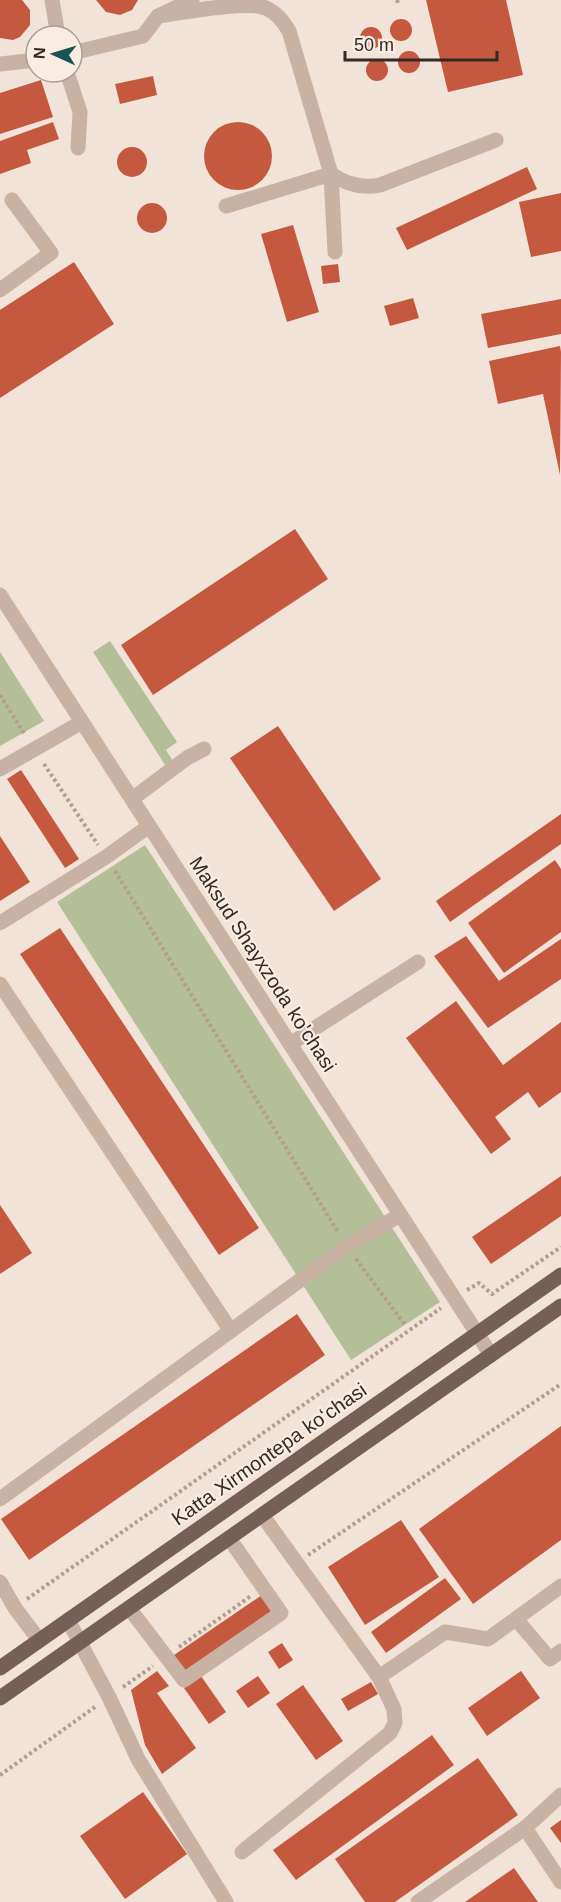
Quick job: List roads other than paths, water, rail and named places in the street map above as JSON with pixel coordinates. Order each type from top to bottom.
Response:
[{"type":"main road","name":"Katta Xirmontepa koʻchasi","points":[[0,1668],[561,1275]]},
{"type":"main road","points":[[0,1698],[561,1306]]},
{"type":"street","points":[[52,0],[56,24]]},
{"type":"street","points":[[84,50],[143,36],[158,16],[192,0]]},
{"type":"street","points":[[158,16],[251,4],[266,8],[282,18],[289,31],[331,174],[335,252]]},
{"type":"street","points":[[0,64],[24,61]]},
{"type":"street","points":[[71,84],[80,112],[78,148]]},
{"type":"street","points":[[226,206],[331,174],[355,185],[370,187],[496,140]]},
{"type":"street","points":[[0,290],[51,253],[12,200]]},
{"type":"street","name":"Maksud Shayxzoda ko'chasi","points":[[0,595],[490,1355]]},
{"type":"street","points":[[0,769],[82,722]]},
{"type":"street","points":[[132,799],[204,749]]},
{"type":"street","points":[[0,923],[106,857],[150,826]]},
{"type":"street","points":[[290,1044],[418,962]]},
{"type":"street","points":[[0,984],[231,1331]]},
{"type":"street","points":[[0,1499],[347,1246],[400,1215]]},
{"type":"street","points":[[242,1852],[390,1733],[395,1723],[394,1708],[379,1677],[262,1515]]},
{"type":"street","points":[[129,1608],[184,1680],[271,1620],[281,1613],[229,1538]]},
{"type":"street","points":[[0,1582],[15,1608],[39,1640]]},
{"type":"street","points":[[379,1677],[445,1632],[488,1639],[561,1586]]},
{"type":"street","points":[[516,1619],[550,1659],[561,1651]]},
{"type":"street","points":[[68,1620],[109,1697],[138,1759],[226,1902]]},
{"type":"street","points":[[418,1902],[525,1828],[561,1795]]},
{"type":"street","points":[[525,1828],[561,1882]]}]
